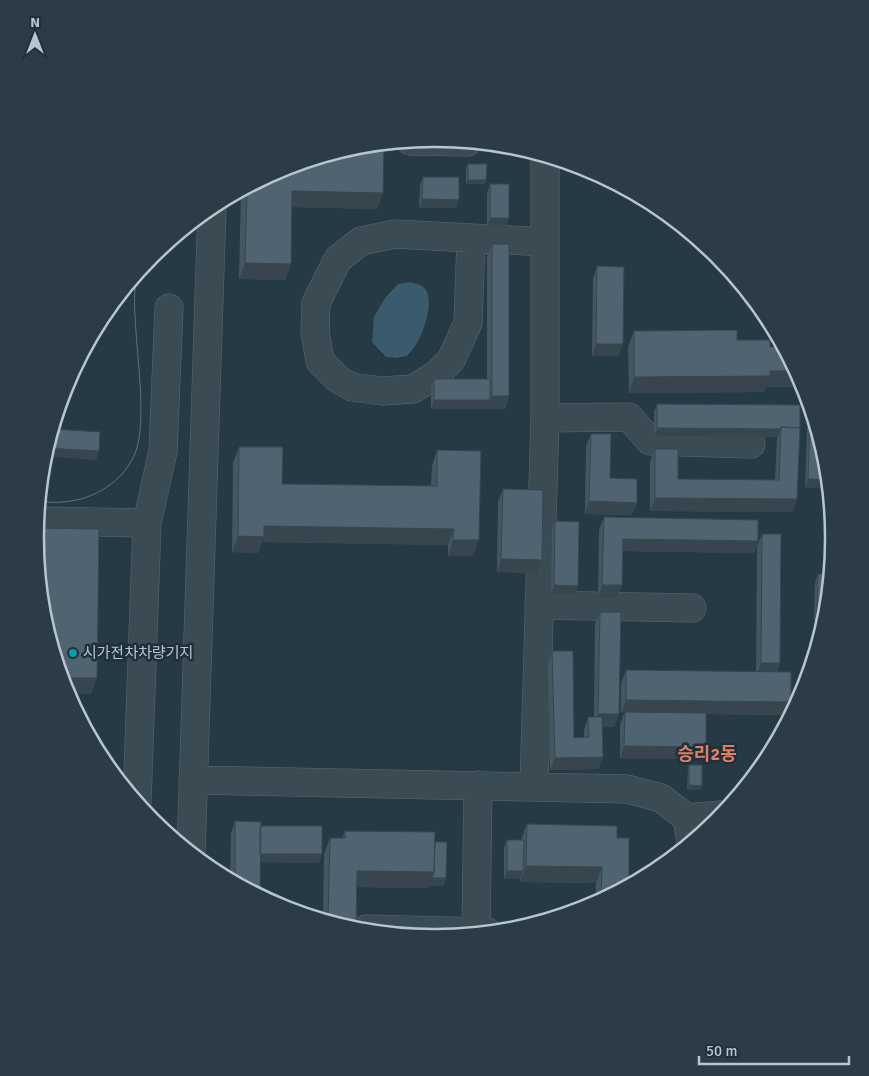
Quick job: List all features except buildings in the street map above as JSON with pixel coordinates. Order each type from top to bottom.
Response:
[{"type":"street","points":[[534,786],[544,418],[545,164]]},
{"type":"street","points":[[191,843],[212,217]]},
{"type":"street","points":[[471,239],[468,323],[451,360],[437,374],[413,389],[382,391],[352,387],[338,379],[320,361],[315,331],[316,303],[338,259],[361,241],[395,234],[545,242]]},
{"type":"street","points":[[137,792],[147,523],[163,451],[169,308]]},
{"type":"street","points":[[544,418],[629,417],[650,441],[751,444]]},
{"type":"street","points":[[45,521],[147,523]]},
{"type":"street","points":[[539,605],[692,608]]},
{"type":"street","points":[[193,780],[627,789],[661,798],[689,830]]},
{"type":"street","points":[[478,785],[476,848],[482,926]]},
{"type":"water","points":[[411,282],[422,286],[429,297],[426,322],[417,343],[407,356],[386,357],[372,342],[374,317],[385,298],[398,284]]},
{"type":"tram line","points":[[46,501],[74,501],[96,493],[116,480],[124,472],[136,451],[139,439],[141,409],[134,301],[135,287]]},
{"type":"place","name":"시가전차차량기지","points":[[73,653]]},
{"type":"district","name":"승리2동","points":[[707,754]]}]
